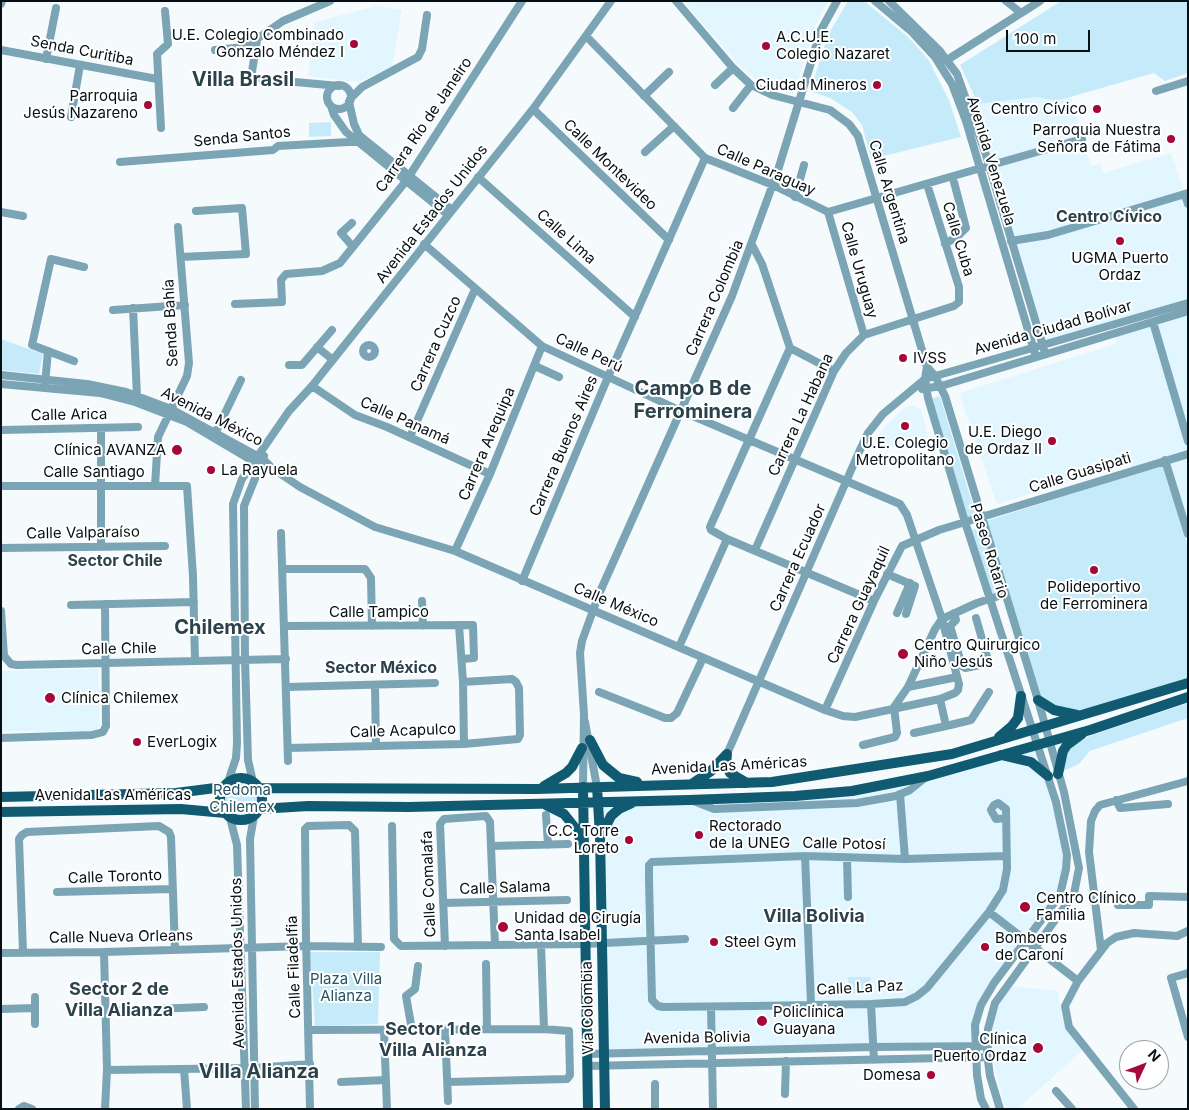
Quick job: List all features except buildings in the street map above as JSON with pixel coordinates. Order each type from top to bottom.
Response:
[{"type":"main road","name":"Avenida Las Américas","points":[[257,785],[537,789],[772,782],[904,763],[952,754],[1188,683]]},
{"type":"main road","points":[[993,742],[1012,726],[1018,718],[1021,696]]},
{"type":"main road","name":"Avenida Las Américas","points":[[257,813],[308,806],[409,807],[689,800],[795,796],[852,791],[928,776],[998,754],[1090,730],[1188,697]]},
{"type":"main road","points":[[1038,700],[1062,713],[1083,716]]},
{"type":"main road","points":[[1058,774],[1061,758],[1067,745],[1090,730]]},
{"type":"main road","points":[[590,740],[603,765],[613,774],[650,786]]},
{"type":"main road","points":[[537,789],[548,785],[566,773],[572,767],[582,748]]},
{"type":"main road","points":[[728,754],[726,764],[730,773],[748,783]]},
{"type":"main road","points":[[692,784],[711,771],[728,754]]},
{"type":"main road","points":[[998,754],[1032,762],[1048,776]]},
{"type":"main road","points":[[242,778],[257,785],[262,802],[257,813],[244,821],[227,815],[220,800],[226,785],[242,778]]},
{"type":"main road","name":"Avenida Las Américas","points":[[1,797],[176,794],[226,785]]},
{"type":"main road","name":"Vía Colombia","points":[[583,787],[588,1109]]},
{"type":"main road","name":"Vía Colombia","points":[[597,787],[600,840],[605,1109]]},
{"type":"main road","points":[[600,840],[607,822],[615,813],[627,805],[645,800]]},
{"type":"main road","points":[[540,803],[564,814],[576,829],[583,849]]},
{"type":"main road","name":"Avenida Las Américas","points":[[1,812],[180,809],[227,815]]},
{"type":"main road","points":[[586,1019],[603,1019]]},
{"type":"street","points":[[215,50],[245,47],[283,21],[330,1]]},
{"type":"street","name":"Carrera Río de Janeiro","points":[[235,304],[282,302],[281,280],[286,274],[331,268],[340,263],[408,178],[522,1]]},
{"type":"street","name":"Avenida Estados Unidos","points":[[257,785],[248,760],[244,506],[258,460],[268,440],[289,411],[312,386],[533,109],[611,1]]},
{"type":"street","name":"Calle Argentina","points":[[676,1],[733,68],[752,84],[772,96],[798,104],[830,110],[849,124],[858,136],[927,367],[925,379]]},
{"type":"street","name":"Carrera Colombia","points":[[583,787],[582,748],[584,715],[580,653],[593,610],[752,245],[773,185],[821,30],[837,1]]},
{"type":"street","name":"Avenida Venezuela","points":[[875,1],[912,32],[935,57],[952,84],[980,168],[1035,353]]},
{"type":"street","name":"Avenida Venezuela","points":[[889,1],[947,60],[963,91],[990,166],[1044,350]]},
{"type":"street","points":[[1006,1],[1021,13]]},
{"type":"street","points":[[947,60],[1040,1]]},
{"type":"street","points":[[46,59],[56,8]]},
{"type":"street","points":[[160,128],[157,54],[168,44],[165,11]]},
{"type":"street","points":[[313,84],[329,103],[341,109],[362,87],[418,57],[422,49],[427,15]]},
{"type":"street","name":"Calle Paraguay","points":[[586,36],[705,158],[773,185],[828,212],[1082,139]]},
{"type":"street","points":[[257,40],[251,78],[362,87]]},
{"type":"street","name":"Senda Curitiba","points":[[1,50],[157,79]]},
{"type":"street","points":[[71,117],[80,65]]},
{"type":"street","points":[[715,85],[733,68]]},
{"type":"street","points":[[644,96],[669,72]]},
{"type":"street","points":[[1156,91],[1188,81]]},
{"type":"street","points":[[733,108],[752,84]]},
{"type":"street","points":[[341,86],[348,91],[354,124],[363,142]]},
{"type":"street","points":[[341,86],[328,92],[329,103],[334,115],[346,132],[363,142],[450,213]]},
{"type":"street","name":"Calle Montevideo","points":[[533,109],[669,240]]},
{"type":"street","points":[[645,152],[674,126]]},
{"type":"street","name":"Senda Santos","points":[[120,162],[272,150],[278,146],[363,142]]},
{"type":"street","name":"Carrera Buenos Aires","points":[[522,580],[608,377],[705,158]]},
{"type":"street","points":[[795,197],[804,165]]},
{"type":"street","name":"Calle Lima","points":[[478,177],[635,317]]},
{"type":"street","points":[[945,244],[958,236],[966,228],[954,182]]},
{"type":"street","name":"Calle Cuba","points":[[927,184],[960,294],[959,302]]},
{"type":"street","points":[[1011,241],[1048,235],[1186,194],[1188,204]]},
{"type":"street","points":[[181,257],[246,254],[242,208],[196,211]]},
{"type":"street","points":[[1,212],[23,216]]},
{"type":"street","name":"Calle Uruguay","points":[[828,212],[864,335]]},
{"type":"street","points":[[352,224],[341,233],[354,247]]},
{"type":"street","name":"Senda Bahía","points":[[154,486],[158,437],[187,376],[189,363],[186,305],[178,227]]},
{"type":"street","name":"Calle Perú","points":[[424,244],[542,346],[681,411],[900,504],[905,508],[916,539]]},
{"type":"street","points":[[752,245],[762,264],[790,348],[750,441],[710,526],[711,530],[727,539],[874,601]]},
{"type":"street","points":[[74,361],[32,345],[50,259],[84,268]]},
{"type":"street","points":[[745,262],[762,264]]},
{"type":"street","name":"Carrera Cuzco","points":[[410,437],[475,290]]},
{"type":"street","name":"Carrera La Habana","points":[[755,550],[834,371],[846,353],[864,335],[959,302]]},
{"type":"street","name":"Avenida Ciudad Bolívar","points":[[926,389],[941,386],[1188,303]]},
{"type":"street","points":[[113,310],[186,305]]},
{"type":"street","points":[[133,308],[138,396]]},
{"type":"street","name":"Avenida Ciudad Bolívar","points":[[1044,350],[1188,311]]},
{"type":"street","points":[[1153,322],[1188,442]]},
{"type":"street","points":[[289,365],[302,365],[332,330]]},
{"type":"street","name":"Carrera Arequipa","points":[[455,551],[490,474],[542,346]]},
{"type":"street","points":[[318,347],[333,360]]},
{"type":"street","points":[[790,348],[834,371]]},
{"type":"street","points":[[45,383],[48,351]]},
{"type":"street","name":"Avenida Ciudad Bolívar","points":[[925,379],[1035,353]]},
{"type":"street","points":[[535,366],[559,377]]},
{"type":"street","name":"Calle Argentina","points":[[927,367],[936,376]]},
{"type":"street","name":"Avenida México","points":[[1,375],[100,392],[171,412]]},
{"type":"street","name":"Paseo Rotario","points":[[936,376],[941,386],[1046,726],[1073,834],[1078,868],[1074,894],[995,1003],[988,1029],[988,1057],[991,1084],[1000,1109]]},
{"type":"street","name":"Paseo Rotario","points":[[925,379],[926,389],[965,522],[1048,776],[1066,843],[1066,870],[1060,896],[994,983],[981,1005],[975,1026],[974,1047],[981,1099],[986,1109]]},
{"type":"street","name":"Carrera Ecuador","points":[[728,754],[758,681],[868,433],[883,414],[925,379]]},
{"type":"street","points":[[215,435],[241,380]]},
{"type":"street","name":"Avenida México","points":[[1,384],[87,384],[138,396],[215,435],[272,468]]},
{"type":"street","name":"Calle Panamá","points":[[312,386],[355,414],[490,474]]},
{"type":"street","points":[[915,388],[926,389]]},
{"type":"street","name":"Calle Arica","points":[[1,430],[138,427]]},
{"type":"street","points":[[100,428],[101,546]]},
{"type":"street","name":"Calle Guasipati","points":[[965,522],[1188,454]]},
{"type":"street","name":"Avenida Estados Unidos","points":[[226,785],[236,758],[237,743],[233,504],[242,479],[258,460]]},
{"type":"street","points":[[1166,460],[1188,534]]},
{"type":"street","name":"Calle México","points":[[272,468],[300,487],[375,527],[455,551],[825,710],[843,716],[855,717],[940,699],[955,694],[960,684],[957,677]]},
{"type":"street","name":"Calle Santiago","points":[[1,486],[187,486],[194,602]]},
{"type":"street","name":"Carrera Guayaquil","points":[[825,710],[874,601],[902,546],[916,539],[965,522]]},
{"type":"street","points":[[281,533],[288,761]]},
{"type":"street","points":[[679,647],[727,539]]},
{"type":"street","points":[[908,688],[957,677],[942,619],[916,539]]},
{"type":"street","name":"Calle Valparaíso","points":[[1,548],[165,546]]},
{"type":"street","points":[[282,569],[365,569],[369,572],[372,626]]},
{"type":"street","points":[[887,574],[915,586],[916,589],[906,614]]},
{"type":"street","points":[[897,613],[910,583]]},
{"type":"street","points":[[863,745],[895,737],[897,733],[894,708],[908,688],[935,629],[942,619],[989,598],[1005,594]]},
{"type":"street","points":[[422,601],[423,626]]},
{"type":"street","points":[[71,605],[194,602],[195,661]]},
{"type":"street","points":[[1,738],[92,735],[103,732],[106,726],[105,604]]},
{"type":"street","name":"Calle Chile","points":[[1,611],[2,648],[6,660],[17,665],[286,659]]},
{"type":"street","points":[[954,613],[956,620],[950,626],[962,666],[965,668],[985,664],[988,660],[976,618]]},
{"type":"street","name":"Calle Tampico","points":[[285,626],[473,625],[474,658],[462,658]]},
{"type":"street","points":[[459,626],[462,658],[464,744]]},
{"type":"street","points":[[599,692],[665,718],[671,718],[678,713],[703,658]]},
{"type":"street","name":"Calle Acapulco","points":[[288,748],[464,744],[518,739],[520,736],[519,688],[516,682],[512,679],[463,682]]},
{"type":"street","points":[[287,687],[435,683]]},
{"type":"street","points":[[375,686],[376,746]]},
{"type":"street","points":[[914,733],[971,720],[989,692]]},
{"type":"street","points":[[940,699],[946,726]]},
{"type":"street","name":"Carrera Colombia","points":[[584,715],[597,787]]},
{"type":"street","name":"Avenida Las Américas","points":[[689,800],[714,809],[856,803],[900,794],[928,776]]},
{"type":"street","points":[[1101,950],[1094,900],[1089,836],[1091,821],[1100,805],[1188,781]]},
{"type":"street","points":[[900,794],[905,859]]},
{"type":"street","points":[[1116,800],[1120,808],[1168,804]]},
{"type":"street","name":"Avenida Estados Unidos","points":[[255,1109],[250,839],[257,813]]},
{"type":"street","name":"Avenida Estados Unidos","points":[[227,815],[237,846],[246,1109]]},
{"type":"street","points":[[546,815],[548,845]]},
{"type":"street","name":"Calle Comalafa","points":[[445,946],[441,821],[444,819],[486,816],[489,819],[491,846]]},
{"type":"street","name":"Calle La Paz","points":[[651,941],[652,996],[654,1004],[663,1007],[905,1002],[924,991],[989,912],[1006,881],[1006,818]]},
{"type":"street","name":"Calle Filadelfia","points":[[310,1109],[305,829],[308,826],[349,825],[355,831],[358,947]]},
{"type":"street","points":[[23,952],[19,839],[22,835],[27,832],[158,826],[168,832],[173,889],[174,950]]},
{"type":"street","points":[[392,826],[394,938],[396,944],[401,946],[585,944],[685,939]]},
{"type":"street","points":[[495,945],[491,846],[568,844]]},
{"type":"street","points":[[805,856],[811,1004]]},
{"type":"street","name":"Calle Potosí","points":[[651,941],[649,865],[652,862],[805,856],[905,859],[1006,856]]},
{"type":"street","points":[[847,858],[848,897]]},
{"type":"street","name":"Calle Toronto","points":[[57,892],[173,889]]},
{"type":"street","points":[[1118,905],[1150,905],[1149,896],[1188,897]]},
{"type":"street","name":"Calle Salama","points":[[443,903],[567,900]]},
{"type":"street","points":[[989,912],[1078,981]]},
{"type":"street","points":[[1134,1109],[1069,1027],[1065,1006],[1078,981],[1101,950],[1116,937],[1134,934],[1177,936],[1186,932]]},
{"type":"street","points":[[541,944],[544,1029]]},
{"type":"street","name":"Calle Nueva Orleans","points":[[1,953],[306,946],[382,947]]},
{"type":"street","points":[[104,952],[108,1070],[105,1109]]},
{"type":"street","points":[[486,964],[487,1029]]},
{"type":"street","points":[[412,1030],[406,996],[415,989],[418,966]]},
{"type":"street","points":[[1188,973],[1171,978],[1188,1037]]},
{"type":"street","points":[[35,997],[35,1024]]},
{"type":"street","points":[[872,1004],[874,1060]]},
{"type":"street","points":[[711,1006],[713,1109]]},
{"type":"street","points":[[106,1010],[204,1007]]},
{"type":"street","points":[[1,1010],[35,1008]]},
{"type":"street","points":[[309,1030],[412,1030],[446,1033],[487,1029],[567,1029],[570,1036],[570,1078],[448,1082]]},
{"type":"street","points":[[384,1030],[387,1109]]},
{"type":"street","points":[[446,1033],[448,1101]]},
{"type":"street","name":"Avenida Bolivia","points":[[586,1054],[988,1046]]},
{"type":"street","name":"Avenida Bolivia","points":[[587,1066],[988,1057]]},
{"type":"street","points":[[785,1094],[786,1061]]},
{"type":"street","points":[[108,1070],[254,1068],[310,1064]]},
{"type":"street","points":[[184,1069],[187,1109]]},
{"type":"street","points":[[341,1082],[386,1080]]},
{"type":"street","points":[[655,1084],[655,1109]]},
{"type":"street","points":[[1056,1091],[1072,1109]]},
{"type":"shaded area","name":"A.C.U.E. Colegio Nazaret","points":[[683,1],[828,1],[816,25],[793,95],[758,81],[741,67]]},
{"type":"shaded area","name":"U.E. Colegio Combinado Gonzalo Méndez I","points":[[376,6],[402,10],[392,67],[359,82],[308,76],[315,22]]},
{"type":"shaded area","points":[[1036,97],[1056,101],[1071,97],[1091,166],[1100,164],[1103,173],[1171,153],[1188,204],[1188,303],[1043,346],[970,107],[978,104]]},
{"type":"shaded area","name":"U.E. Diego de Ordaz II","points":[[1188,311],[1188,534],[1132,471],[1131,463],[997,504],[959,393],[1116,344],[1115,333]]},
{"type":"shaded area","name":"U.E. Colegio Metropolitano","points":[[912,405],[921,410],[929,440],[900,449],[874,441],[890,421],[905,408]]},
{"type":"shaded area","name":"Clínica Chilemex","points":[[98,669],[100,725],[95,731],[1,731],[1,671]]},
{"type":"shaded area","points":[[1037,744],[1066,843],[1060,895],[981,1005],[974,1047],[603,1054],[598,801],[852,791]]},
{"type":"shaded area","name":"Clínica Puerto Ordaz","points":[[1010,986],[1058,991],[1062,1017],[1067,1029],[1084,1049],[1017,1109],[1008,1109],[1004,1104],[995,1068],[992,1046],[992,1023],[1000,999]]},
{"type":"green space","name":"Ciudad Mineros","points":[[848,1],[864,1],[908,37],[928,59],[949,100],[961,137],[871,159],[862,125],[852,112],[830,98],[810,91],[828,35]]},
{"type":"green space","points":[[1061,1],[1188,1],[1188,73],[1165,81],[1154,73],[1056,101],[1036,97],[978,104],[960,65]]},
{"type":"green space","points":[[331,122],[331,136],[309,137],[309,123]]},
{"type":"green space","points":[[1,339],[43,354],[39,374],[1,370]]},
{"type":"green space","points":[[940,396],[976,516],[968,519],[932,398]]},
{"type":"green space","name":"Polideportivo de Ferrominera","points":[[1163,465],[1188,546],[1188,679],[1082,711],[1062,710],[1041,697],[986,521]]},
{"type":"green space","points":[[981,527],[1001,591],[991,594],[970,530]]},
{"type":"green space","points":[[1188,703],[1188,718],[1090,751],[1079,764],[1063,771],[1069,747],[1090,736]]},
{"type":"green space","name":"Redoma Chilemex","points":[[241,782],[248,783],[253,787],[257,792],[257,806],[253,811],[248,815],[241,816],[234,815],[229,811],[225,806],[224,799],[225,792],[229,787],[234,783]]},
{"type":"green space","name":"Plaza Villa Alianza","points":[[310,952],[380,952],[378,1024],[315,1026]]},
{"type":"green space","points":[[848,977],[870,977],[871,993],[848,994]]},
{"type":"place","name":"U.E. Colegio Combinado Gonzalo Méndez I","points":[[354,44]]},
{"type":"place","name":"A.C.U.E. Colegio Nazaret","points":[[766,46]]},
{"type":"place","name":"Ciudad Mineros","points":[[877,85]]},
{"type":"place","name":"Parroquia Jesús Nazareno","points":[[148,105]]},
{"type":"place","name":"Centro Cívico","points":[[1097,109]]},
{"type":"place","name":"Parroquia Nuestra Señora de Fátima","points":[[1171,139]]},
{"type":"place","name":"UGMA Puerto Ordaz","points":[[1120,241]]},
{"type":"place","name":"IVSS","points":[[903,358]]},
{"type":"place","name":"U.E. Colegio Metropolitano","points":[[905,426]]},
{"type":"place","name":"U.E. Diego de Ordaz II","points":[[1052,441]]},
{"type":"place","name":"Clínica AVANZA","points":[[177,450]]},
{"type":"place","name":"La Rayuela","points":[[211,470]]},
{"type":"place","name":"Polideportivo de Ferrominera","points":[[1094,570]]},
{"type":"place","name":"Centro Quirurgico Niño Jesús","points":[[903,654]]},
{"type":"place","name":"Clínica Chilemex","points":[[50,698]]},
{"type":"place","name":"EverLogix","points":[[137,742]]},
{"type":"place","name":"Rectorado de la UNEG","points":[[699,835]]},
{"type":"place","name":"C.C. Torre Loreto","points":[[629,840]]},
{"type":"place","name":"Centro Clínico Familia","points":[[1025,907]]},
{"type":"place","name":"Unidad de Cirugía Santa Isabel","points":[[503,927]]},
{"type":"place","name":"Steel Gym","points":[[714,942]]},
{"type":"place","name":"Bomberos de Caroní","points":[[985,947]]},
{"type":"place","name":"Policlínica Guayana","points":[[762,1021]]},
{"type":"place","name":"Clínica Puerto Ordaz","points":[[1038,1048]]},
{"type":"place","name":"Domesa","points":[[931,1075]]},
{"type":"district","name":"Villa Brasil","points":[[243,80]]},
{"type":"district","name":"Centro Cívico","points":[[1109,217]]},
{"type":"district","name":"Campo B de Ferrominera","points":[[693,400]]},
{"type":"district","name":"Sector Chile","points":[[115,561]]},
{"type":"district","name":"Chilemex","points":[[220,628]]},
{"type":"district","name":"Sector México","points":[[381,668]]},
{"type":"district","name":"Villa Bolivia","points":[[814,917]]},
{"type":"district","name":"Sector 2 de Villa Alianza","points":[[119,1000]]},
{"type":"district","name":"Sector 1 de Villa Alianza","points":[[433,1040]]},
{"type":"district","name":"Villa Alianza","points":[[259,1072]]}]
